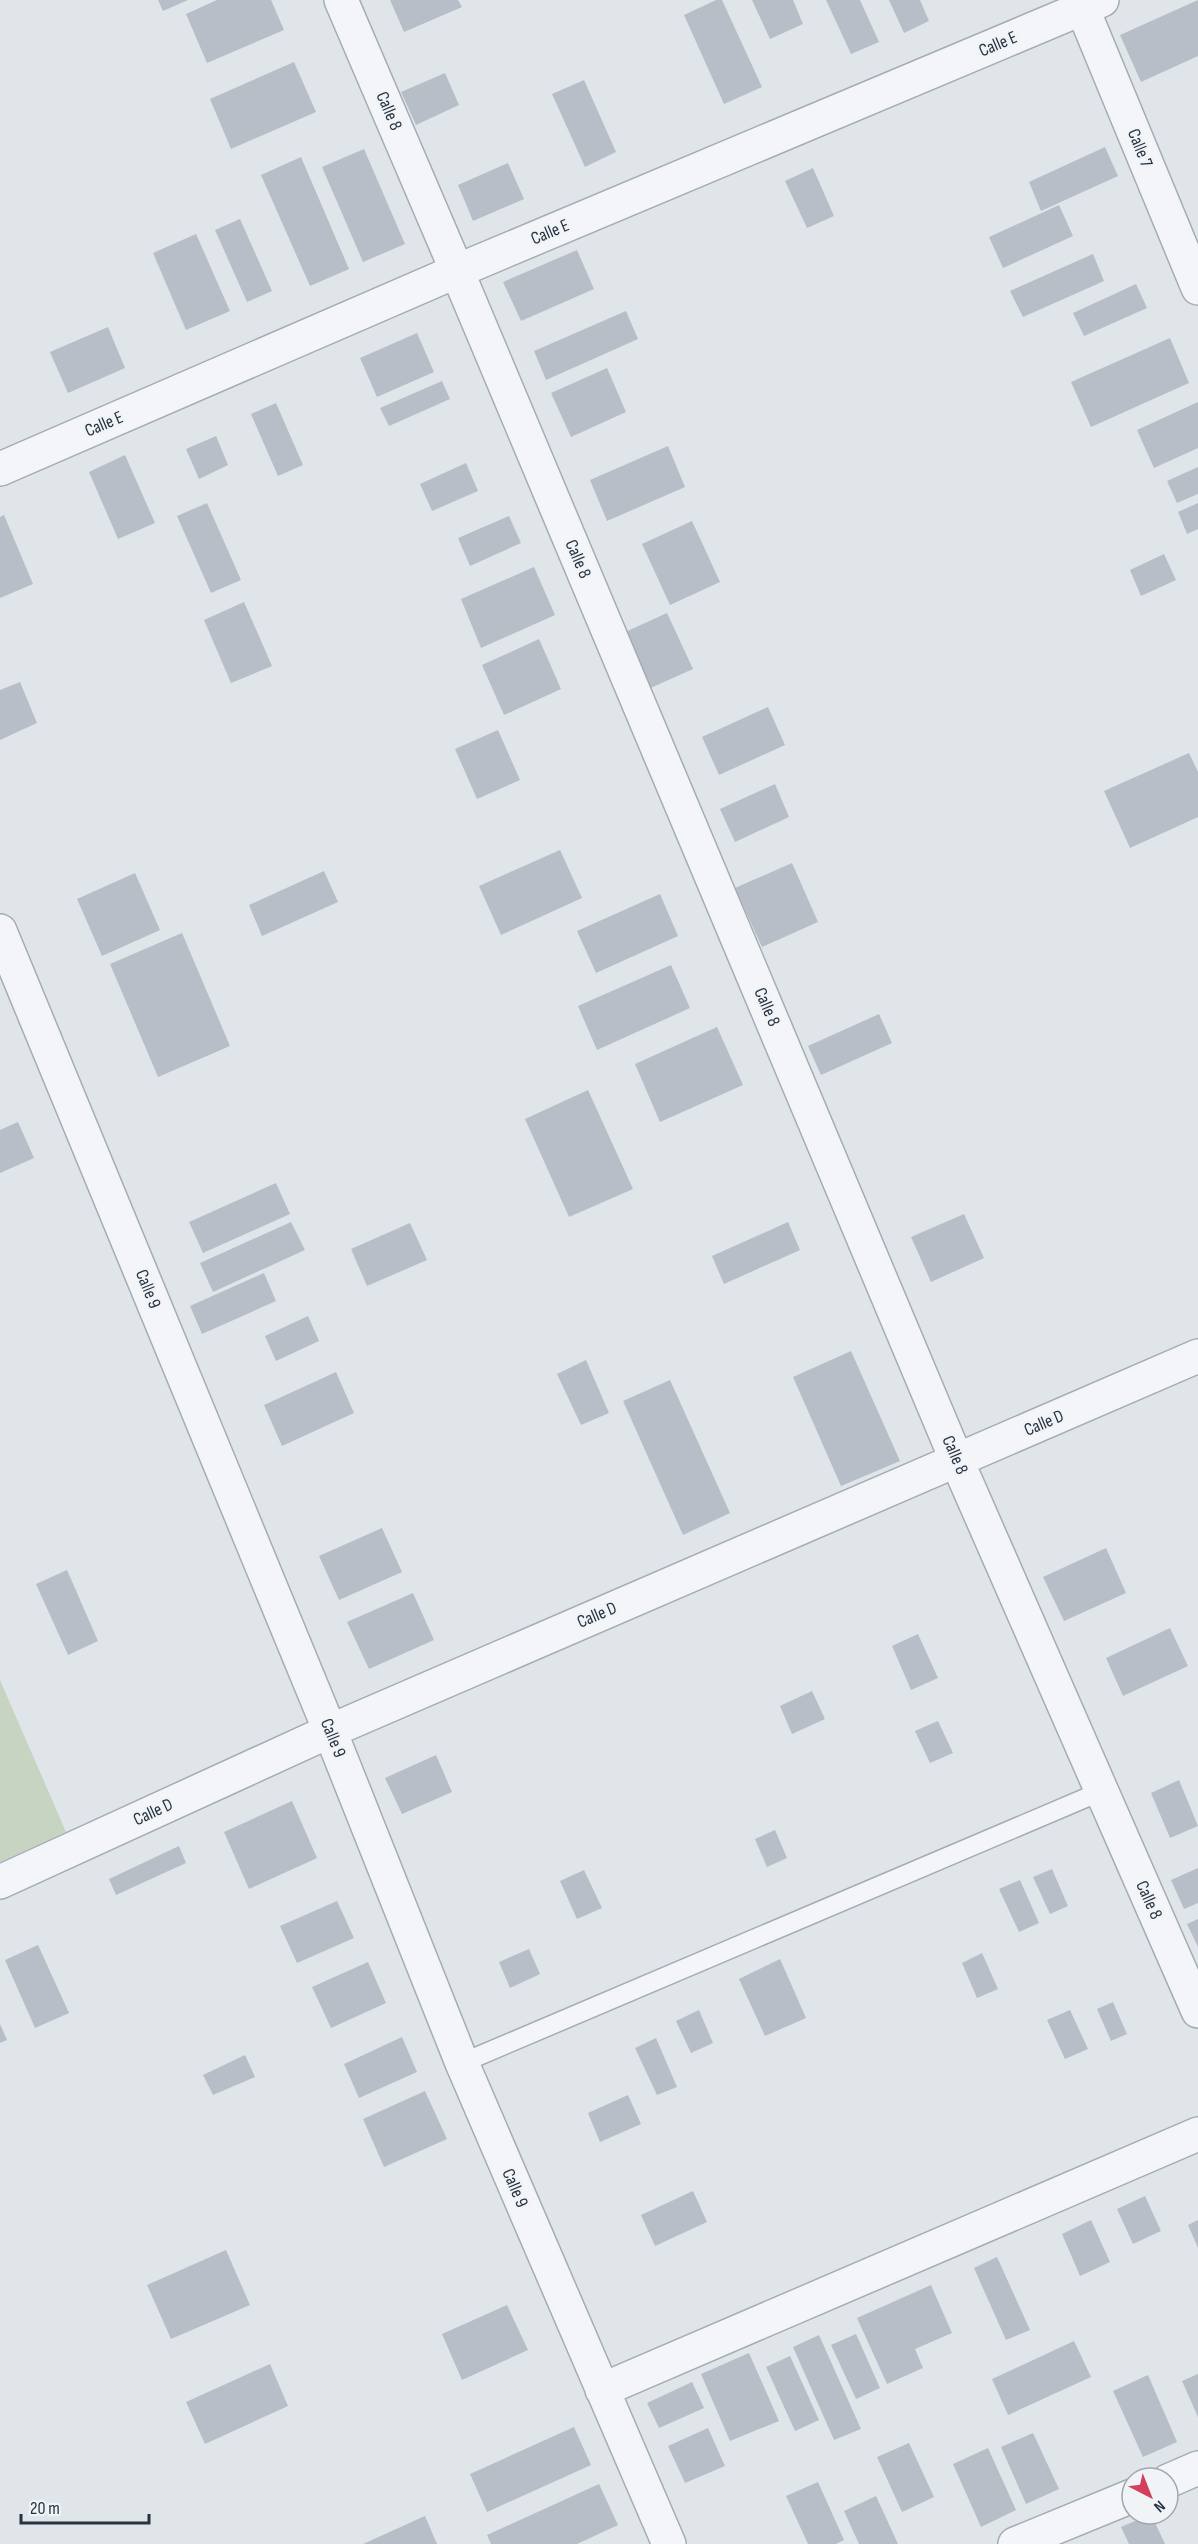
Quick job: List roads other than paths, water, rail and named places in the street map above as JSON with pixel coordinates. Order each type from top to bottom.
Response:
[{"type":"street","name":"Calle 8","points":[[341,0],[957,1461],[1198,2011]]},
{"type":"street","name":"Calle E","points":[[0,469],[457,271],[1088,3]]},
{"type":"street","name":"Calle 7","points":[[1088,3],[1198,288]]},
{"type":"street","name":"Calle 9","points":[[0,931],[330,1731],[462,2063],[669,2544]]},
{"type":"street","name":"Calle D","points":[[0,1882],[330,1731],[1198,1356]]},
{"type":"street","points":[[602,2390],[1198,2134]]},
{"type":"street","points":[[1180,2476],[1198,2468]]},
{"type":"street","points":[[1015,2544],[1120,2501]]},
{"type":"lane","points":[[462,2063],[1102,1791]]}]
